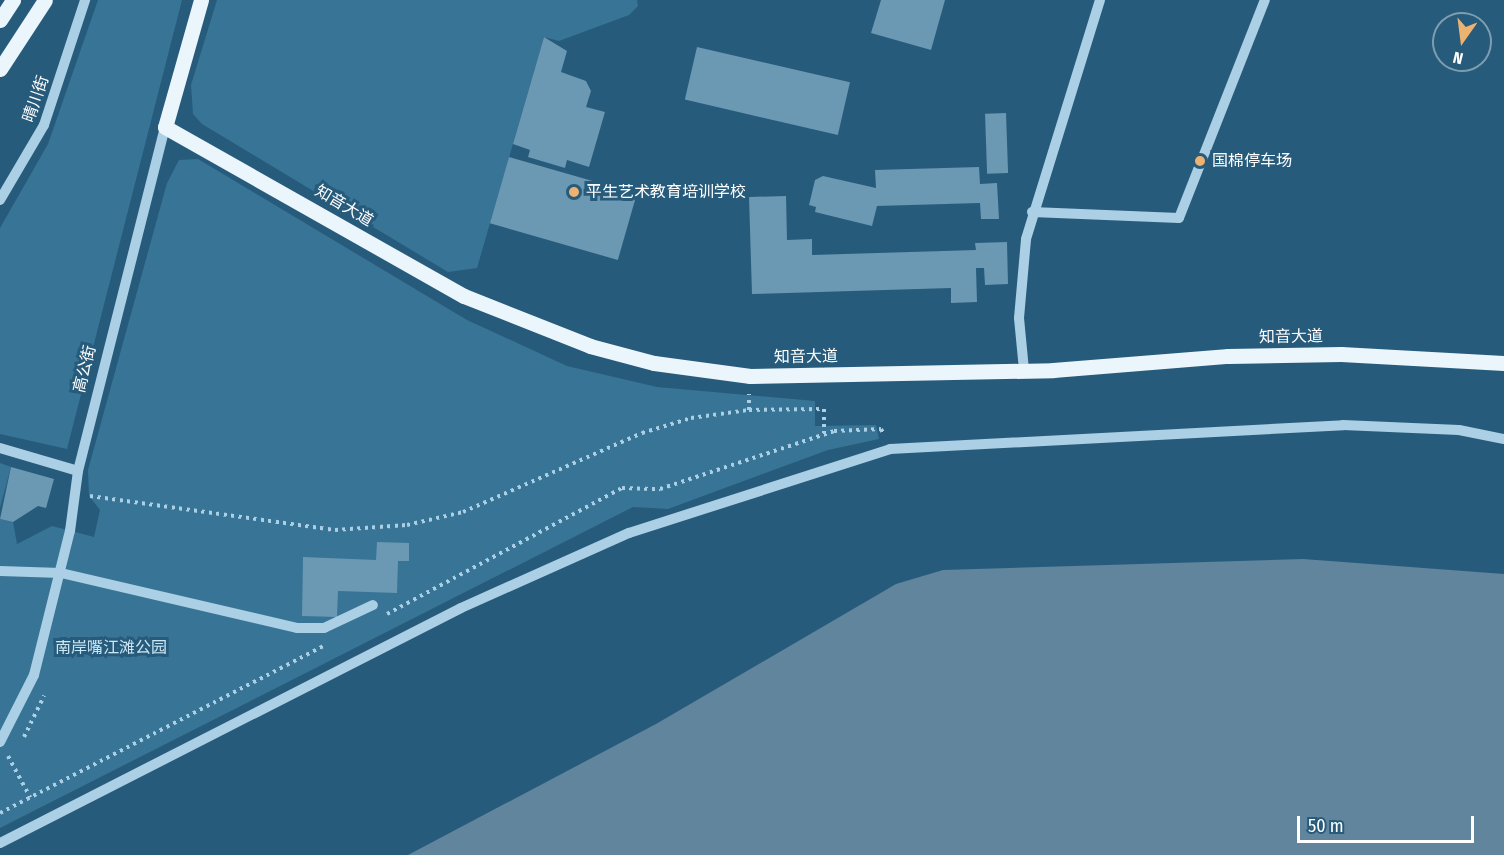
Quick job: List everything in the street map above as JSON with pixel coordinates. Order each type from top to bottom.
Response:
[{"type":"main road","points":[[0,20],[13,0]]},
{"type":"main road","points":[[0,69],[45,0]]},
{"type":"main road","name":"高公街","points":[[165,127],[201,0]]},
{"type":"main road","name":"知音大道","points":[[165,127],[517,321],[654,363],[750,376],[1024,370],[1341,354],[1504,363]]},
{"type":"street","name":"晴川街","points":[[0,200],[44,125],[85,0]]},
{"type":"street","points":[[1024,370],[1020,298],[1032,212],[1100,0]]},
{"type":"street","points":[[1032,212],[1179,218],[1265,0]]},
{"type":"street","name":"高公街","points":[[0,742],[25,700],[61,573],[78,471],[165,127]]},
{"type":"street","points":[[0,843],[461,608],[629,533],[891,449],[1343,425],[1459,430],[1504,439]]},
{"type":"street","points":[[0,448],[78,471]]},
{"type":"street","points":[[0,571],[61,573],[297,628],[324,628],[374,605]]},
{"type":"path","points":[[749,410],[750,376]]},
{"type":"path","points":[[74,493],[334,530],[407,525],[463,512],[642,433],[691,418],[749,410],[824,409],[824,434]]},
{"type":"path","points":[[380,617],[622,488],[660,489],[824,434],[881,429],[891,449]]},
{"type":"path","points":[[0,813],[331,643]]},
{"type":"path","points":[[8,755],[30,798]]},
{"type":"green space","points":[[98,0],[182,0],[67,449],[0,434],[0,228],[48,144]]},
{"type":"green space","points":[[217,0],[637,0],[638,6],[629,15],[559,41],[544,37],[477,268],[448,272],[202,124],[193,114],[191,85]]},
{"type":"green space","name":"南岸嘴江滩公园","points":[[198,159],[467,320],[567,366],[657,387],[815,401],[815,426],[876,425],[879,439],[828,450],[668,509],[633,507],[0,828],[0,519],[13,522],[17,544],[52,526],[94,537],[100,510],[89,496],[88,470],[167,183],[179,160]]},
{"type":"green space","points":[[0,463],[11,467],[0,508]]},
{"type":"shaded area","points":[[1303,559],[1504,574],[1504,855],[408,855],[656,724],[896,584],[943,570]]},
{"type":"building","points":[[881,0],[945,0],[931,50],[871,33]]},
{"type":"building","points":[[544,37],[567,51],[561,72],[586,81],[591,91],[586,107],[605,112],[589,167],[567,160],[565,168],[528,157],[530,150],[513,144]]},
{"type":"building","points":[[697,47],[850,82],[838,135],[685,100]]},
{"type":"building","points":[[1006,113],[1008,173],[987,174],[985,114]]},
{"type":"building","points":[[509,157],[637,194],[618,260],[490,223]]},
{"type":"building","points":[[979,167],[980,184],[997,183],[999,219],[981,219],[980,203],[877,206],[872,226],[815,212],[816,207],[809,205],[815,180],[823,176],[876,188],[875,170]]},
{"type":"building","points":[[786,196],[787,240],[812,239],[812,255],[976,250],[975,243],[1007,242],[1008,284],[985,285],[984,268],[976,268],[977,302],[951,303],[951,288],[752,294],[749,197]]},
{"type":"building","points":[[11,467],[54,479],[46,508],[38,506],[13,522],[0,519]]},
{"type":"building","points":[[377,542],[409,543],[409,561],[398,561],[397,593],[338,591],[337,617],[302,616],[303,557],[376,560]]},
{"type":"place","name":"国棉停车场","points":[[1200,161]]},
{"type":"place","name":"平生艺术教育培训学校","points":[[574,192]]}]
